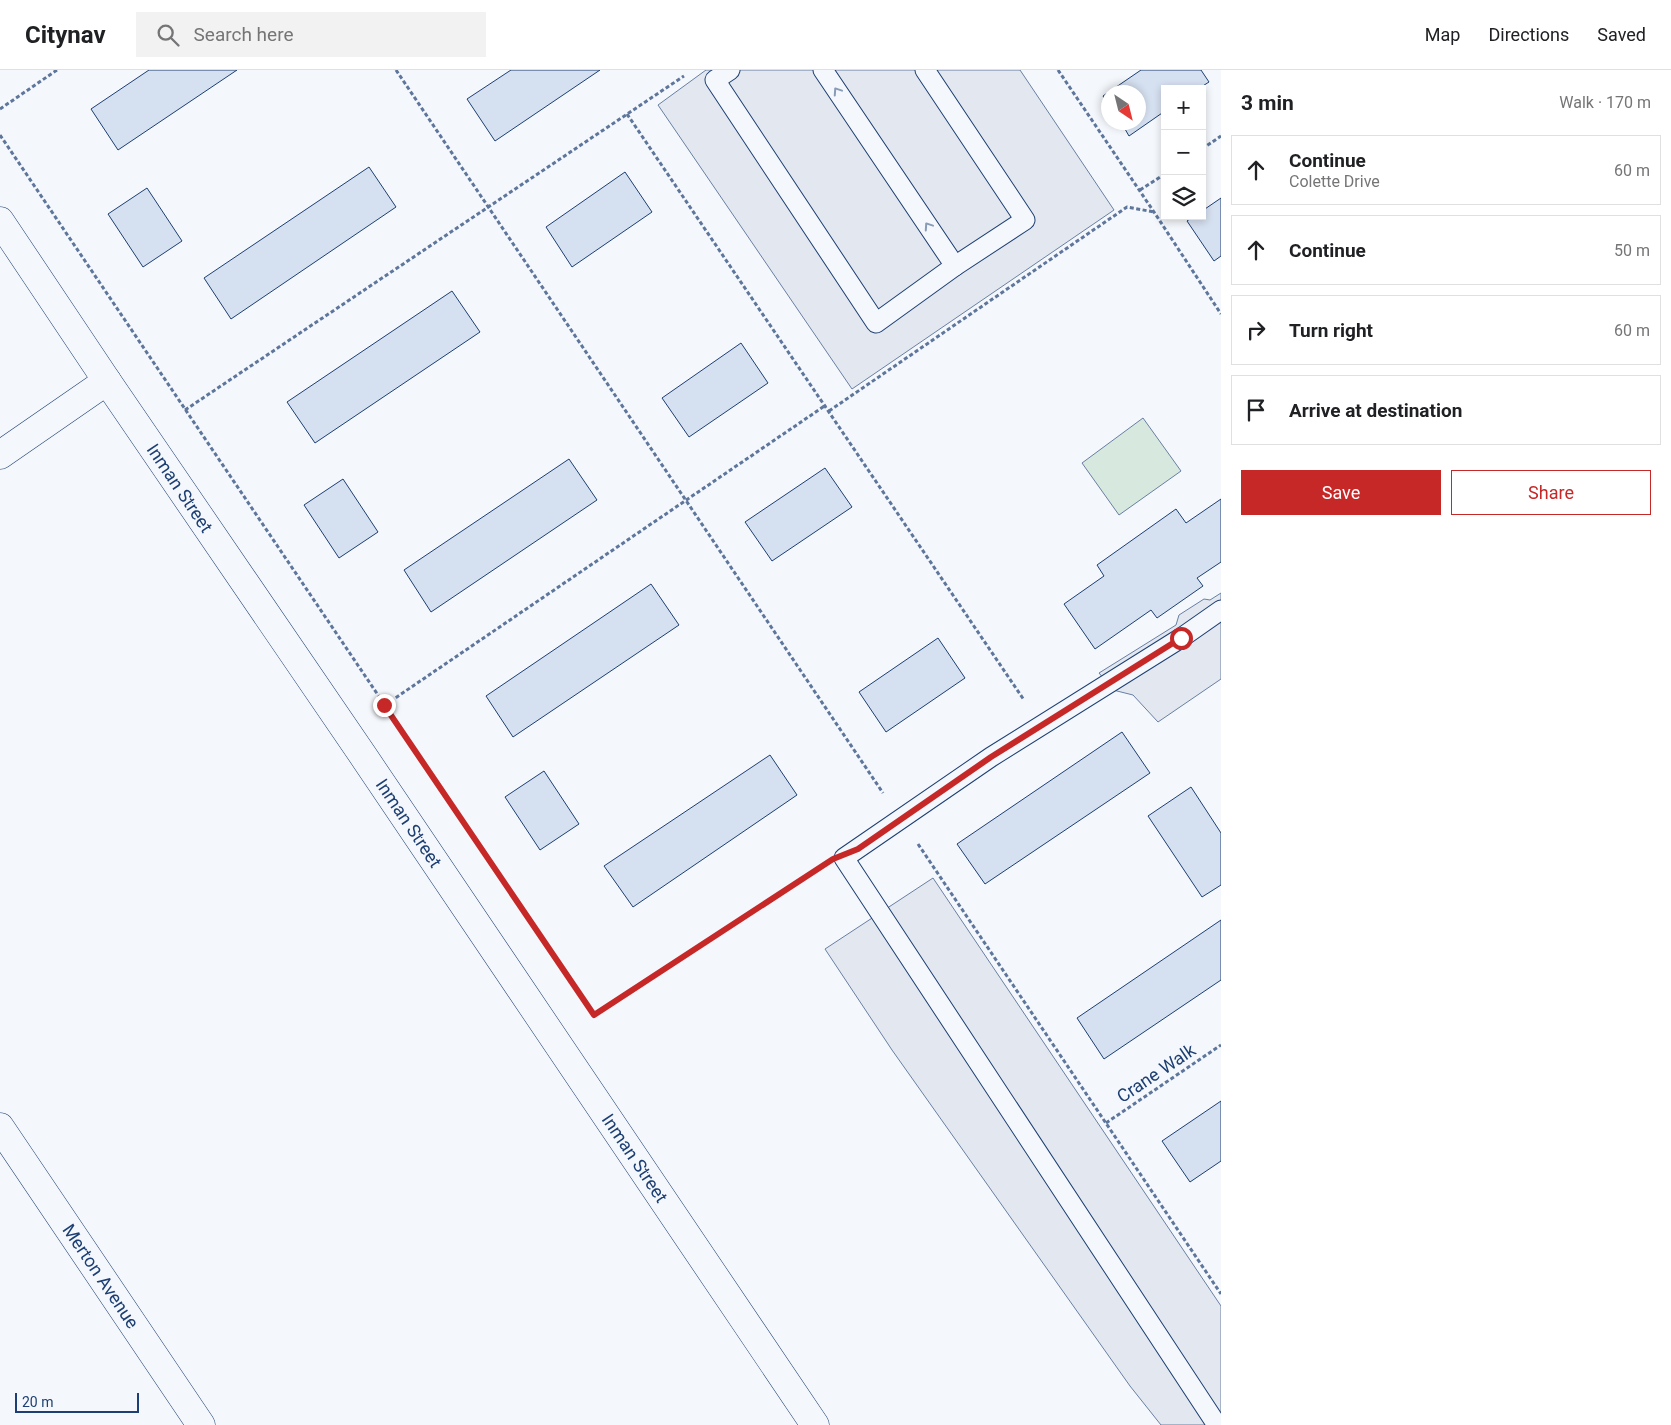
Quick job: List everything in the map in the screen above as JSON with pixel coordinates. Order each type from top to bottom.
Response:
[{"type":"street","name":"Inman Street","points":[[0,222],[359,749],[815,1425]]},
{"type":"street","points":[[0,455],[107,381]]},
{"type":"street","name":"Merton Avenue","points":[[0,1127],[201,1425]]},
{"type":"lane","points":[[730,70],[715,80],[876,323],[955,266],[1026,220],[925,70]]},
{"type":"lane","points":[[823,70],[955,266]]},
{"type":"lane","points":[[1217,1425],[851,854],[991,757],[1181,638],[1221,610]]},
{"type":"path","points":[[0,109],[57,70]]},
{"type":"path","points":[[396,70],[1221,1294]]},
{"type":"path","points":[[1058,70],[1140,190],[1221,314]]},
{"type":"path","points":[[185,410],[685,76]]},
{"type":"path","points":[[627,114],[826,405],[1041,725]]},
{"type":"path","points":[[0,135],[594,1015],[833,859],[851,854]]},
{"type":"path","points":[[1206,146],[1221,136]]},
{"type":"path","points":[[1140,190],[1163,175]]},
{"type":"path","points":[[830,411],[1128,208],[1154,212]]},
{"type":"path","points":[[384,705],[826,405]]},
{"type":"path","name":"Crane Walk","points":[[1106,1123],[1221,1045]]},
{"type":"shaded area","points":[[706,70],[1020,70],[1114,210],[852,389],[658,105]]},
{"type":"shaded area","points":[[1143,418],[1181,471],[1119,515],[1082,463]]},
{"type":"shaded area","points":[[1221,593],[1221,679],[1158,722],[1133,695],[1113,690],[1099,673],[1176,625],[1179,615],[1204,599],[1210,600]]},
{"type":"shaded area","points":[[933,878],[1221,1306],[1221,1425],[1161,1425],[1130,1386],[892,1050],[825,949]]},
{"type":"building","points":[[149,70],[237,70],[118,150],[91,109]]},
{"type":"building","points":[[511,70],[600,70],[495,141],[467,99]]},
{"type":"building","points":[[1141,70],[1201,70],[1209,82],[1204,85],[1161,85],[1161,114],[1146,124],[1146,85],[1119,85]]},
{"type":"building","points":[[1126,130],[1138,130],[1129,136]]},
{"type":"building","points":[[369,167],[396,207],[231,319],[204,278]]},
{"type":"building","points":[[625,172],[652,212],[572,267],[546,227]]},
{"type":"building","points":[[147,188],[182,241],[143,267],[108,214]]},
{"type":"building","points":[[1221,198],[1221,256],[1214,261],[1187,221],[1206,220],[1206,208]]},
{"type":"building","points":[[452,291],[480,332],[315,443],[287,402]]},
{"type":"building","points":[[741,343],[768,383],[689,437],[662,398]]},
{"type":"building","points":[[569,459],[597,500],[431,612],[404,570]]},
{"type":"building","points":[[825,468],[852,507],[772,561],[745,522]]},
{"type":"building","points":[[343,479],[378,532],[339,558],[304,505]]},
{"type":"building","points":[[1221,499],[1221,562],[1197,578],[1203,586],[1157,618],[1151,610],[1095,649],[1064,604],[1104,576],[1097,565],[1176,509],[1186,523]]},
{"type":"building","points":[[651,584],[679,625],[513,737],[486,696]]},
{"type":"building","points":[[938,638],[965,678],[886,732],[859,692]]},
{"type":"building","points":[[1122,732],[1150,773],[985,884],[957,844]]},
{"type":"building","points":[[770,755],[797,795],[633,907],[604,866]]},
{"type":"building","points":[[544,771],[579,824],[540,850],[505,797]]},
{"type":"building","points":[[1191,787],[1221,833],[1221,885],[1202,897],[1148,816]]},
{"type":"building","points":[[1221,920],[1221,980],[1104,1059],[1077,1018]]},
{"type":"building","points":[[1221,1101],[1221,1161],[1190,1182],[1162,1141]]},
{"type":"route","points":[[384,705],[594,1015],[833,859],[858,849],[991,757],[1181,638]]}]
